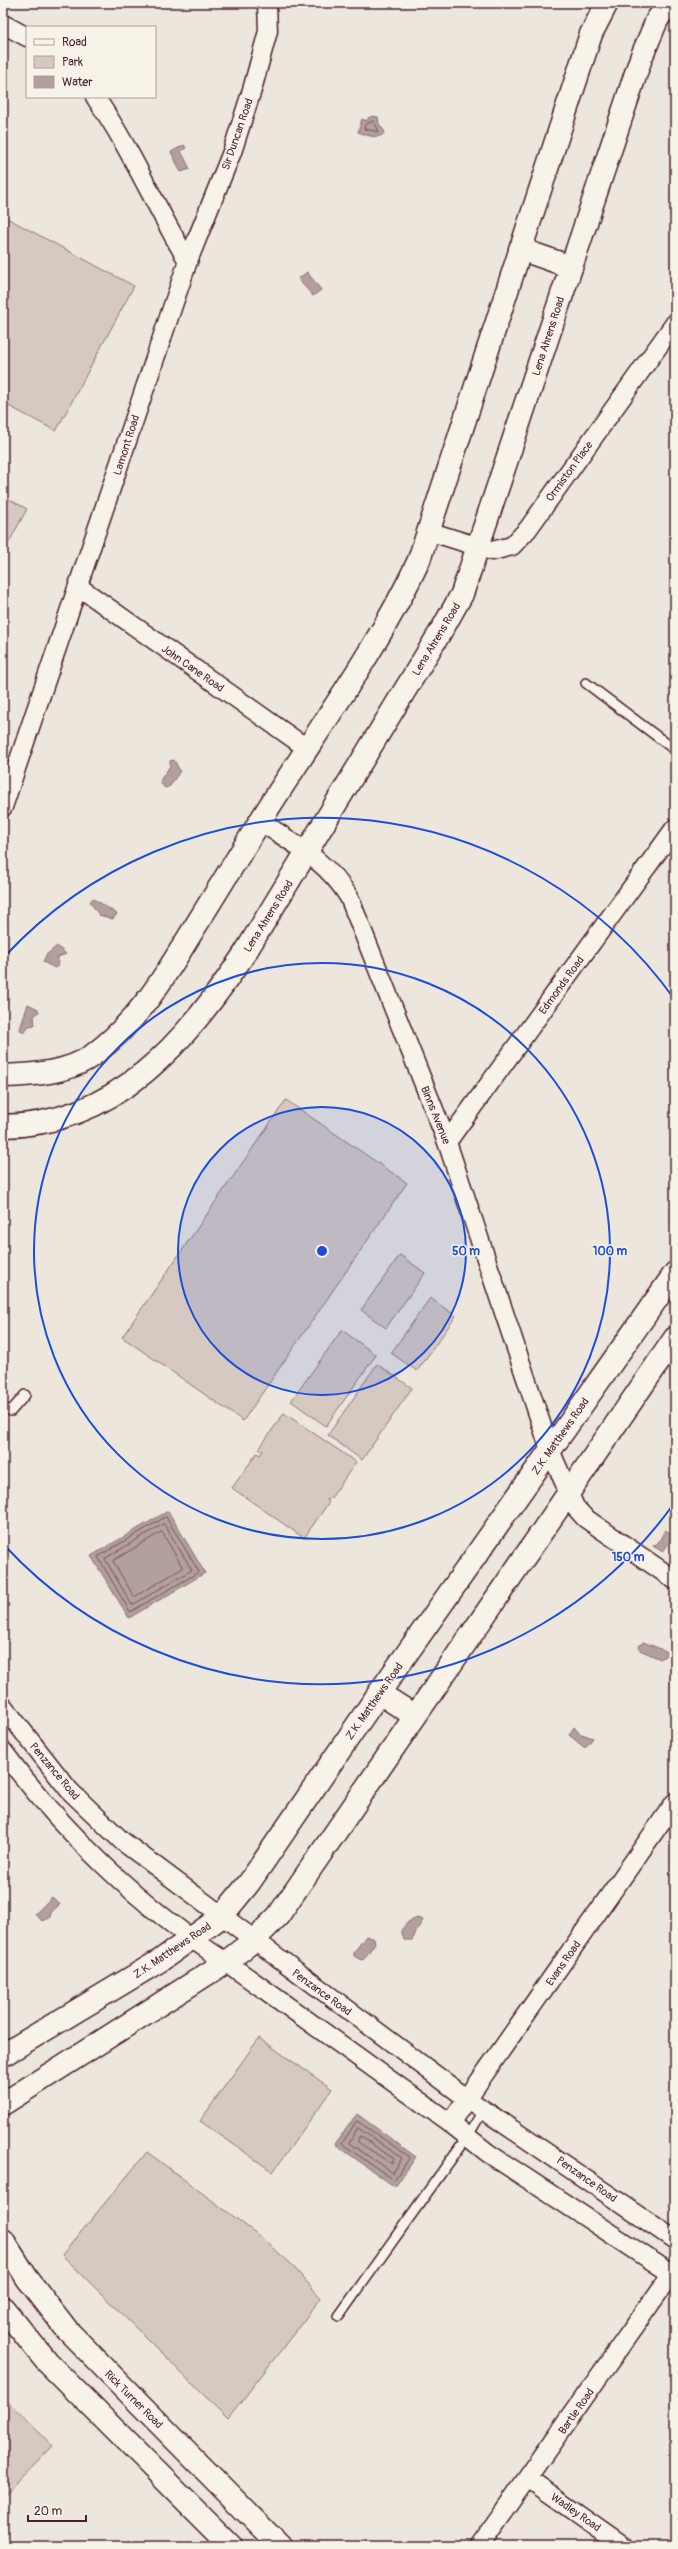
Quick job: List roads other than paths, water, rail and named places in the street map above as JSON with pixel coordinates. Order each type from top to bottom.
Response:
[{"type":"main road","points":[[3,1076],[25,1075],[58,1070],[91,1056],[121,1032],[150,999],[260,821],[308,750],[404,593],[419,560],[591,34],[607,3]]},
{"type":"main road","name":"Lena Ahrens Road","points":[[5,1127],[63,1118],[105,1100],[141,1077],[181,1038],[213,1002],[307,853],[455,607],[462,594],[478,547],[641,58],[657,20],[669,3]]},
{"type":"main road","points":[[520,248],[571,267]]},
{"type":"main road","name":"Z.K. Matthews Road","points":[[3,2055],[192,1940],[221,1917],[249,1883],[379,1693],[674,1277]]},
{"type":"main road","points":[[3,2104],[226,1962],[253,1941],[278,1916],[567,1492],[675,1338]]},
{"type":"main road","points":[[379,1693],[415,1716]]},
{"type":"main road","name":"Rick Turner Road","points":[[3,2240],[26,2278],[68,2331],[280,2546]]},
{"type":"main road","points":[[3,2308],[46,2361],[231,2546]]},
{"type":"street","name":"Sir Duncan Road","points":[[188,261],[232,152],[252,90],[268,31],[268,3]]},
{"type":"street","points":[[3,24],[26,36]]},
{"type":"street","points":[[96,98],[116,126],[146,187],[188,261]]},
{"type":"street","name":"Lamont Road","points":[[3,807],[79,587],[188,261]]},
{"type":"street","name":"Ormiston Place","points":[[428,531],[492,551],[512,546],[528,529],[675,323]]},
{"type":"street","name":"John Cane Road","points":[[79,587],[308,750]]},
{"type":"street","name":"Binns Avenue","points":[[260,821],[322,863],[338,879],[349,897],[447,1142],[550,1450],[567,1492],[575,1507],[586,1518],[675,1580]]},
{"type":"street","name":"Edmonds Road","points":[[447,1142],[675,828]]},
{"type":"street","name":"Penzance Road","points":[[3,1706],[69,1790],[122,1841],[253,1941],[469,2100],[675,2240]]},
{"type":"street","points":[[3,1751],[51,1812],[89,1850],[192,1940],[226,1962],[450,2123],[488,2153],[674,2273]]},
{"type":"street","points":[[19,1773],[42,1757]]},
{"type":"street","name":"Evans Road","points":[[450,2123],[469,2100],[675,1802]]},
{"type":"street","name":"Bartle Road","points":[[479,2546],[529,2479],[674,2273]]},
{"type":"street","name":"Wadley Road","points":[[529,2479],[624,2546]]},
{"type":"lane","points":[[586,683],[675,750]]},
{"type":"lane","points":[[3,1408],[11,1411],[25,1395]]},
{"type":"lane","points":[[340,2316],[467,2137],[484,2109]]},
{"type":"water","points":[[373,116],[378,117],[379,124],[385,132],[376,137],[358,132],[362,119],[367,121],[368,118]]},
{"type":"water","points":[[184,145],[186,148],[181,151],[190,169],[181,172],[171,152]]},
{"type":"water","points":[[307,272],[321,290],[313,296],[298,279]]},
{"type":"water","points":[[174,760],[180,771],[170,786],[165,788],[161,784],[161,779],[170,766],[170,761]]},
{"type":"water","points":[[93,898],[117,914],[113,919],[99,915],[90,902]]},
{"type":"water","points":[[57,946],[66,954],[58,957],[58,966],[55,968],[43,962],[46,955]]},
{"type":"water","points":[[28,1004],[38,1009],[39,1012],[34,1016],[35,1025],[29,1026],[25,1032],[22,1032],[20,1029]]},
{"type":"water","points":[[168,1511],[205,1573],[129,1618],[91,1556]]},
{"type":"water","points":[[665,1530],[674,1535],[663,1552],[653,1546],[658,1543]]},
{"type":"water","points":[[643,1642],[666,1651],[665,1656],[660,1659],[640,1650],[639,1646]]},
{"type":"water","points":[[574,1727],[579,1733],[593,1738],[585,1748],[569,1735]]},
{"type":"water","points":[[52,1897],[60,1904],[51,1913],[50,1918],[42,1921],[35,1914]]},
{"type":"water","points":[[417,1918],[423,1920],[412,1940],[404,1940],[401,1930],[408,1922]]},
{"type":"water","points":[[366,1936],[374,1939],[375,1943],[364,1959],[361,1960],[354,1956],[354,1952]]},
{"type":"water","points":[[357,2114],[416,2157],[395,2187],[335,2144]]}]
